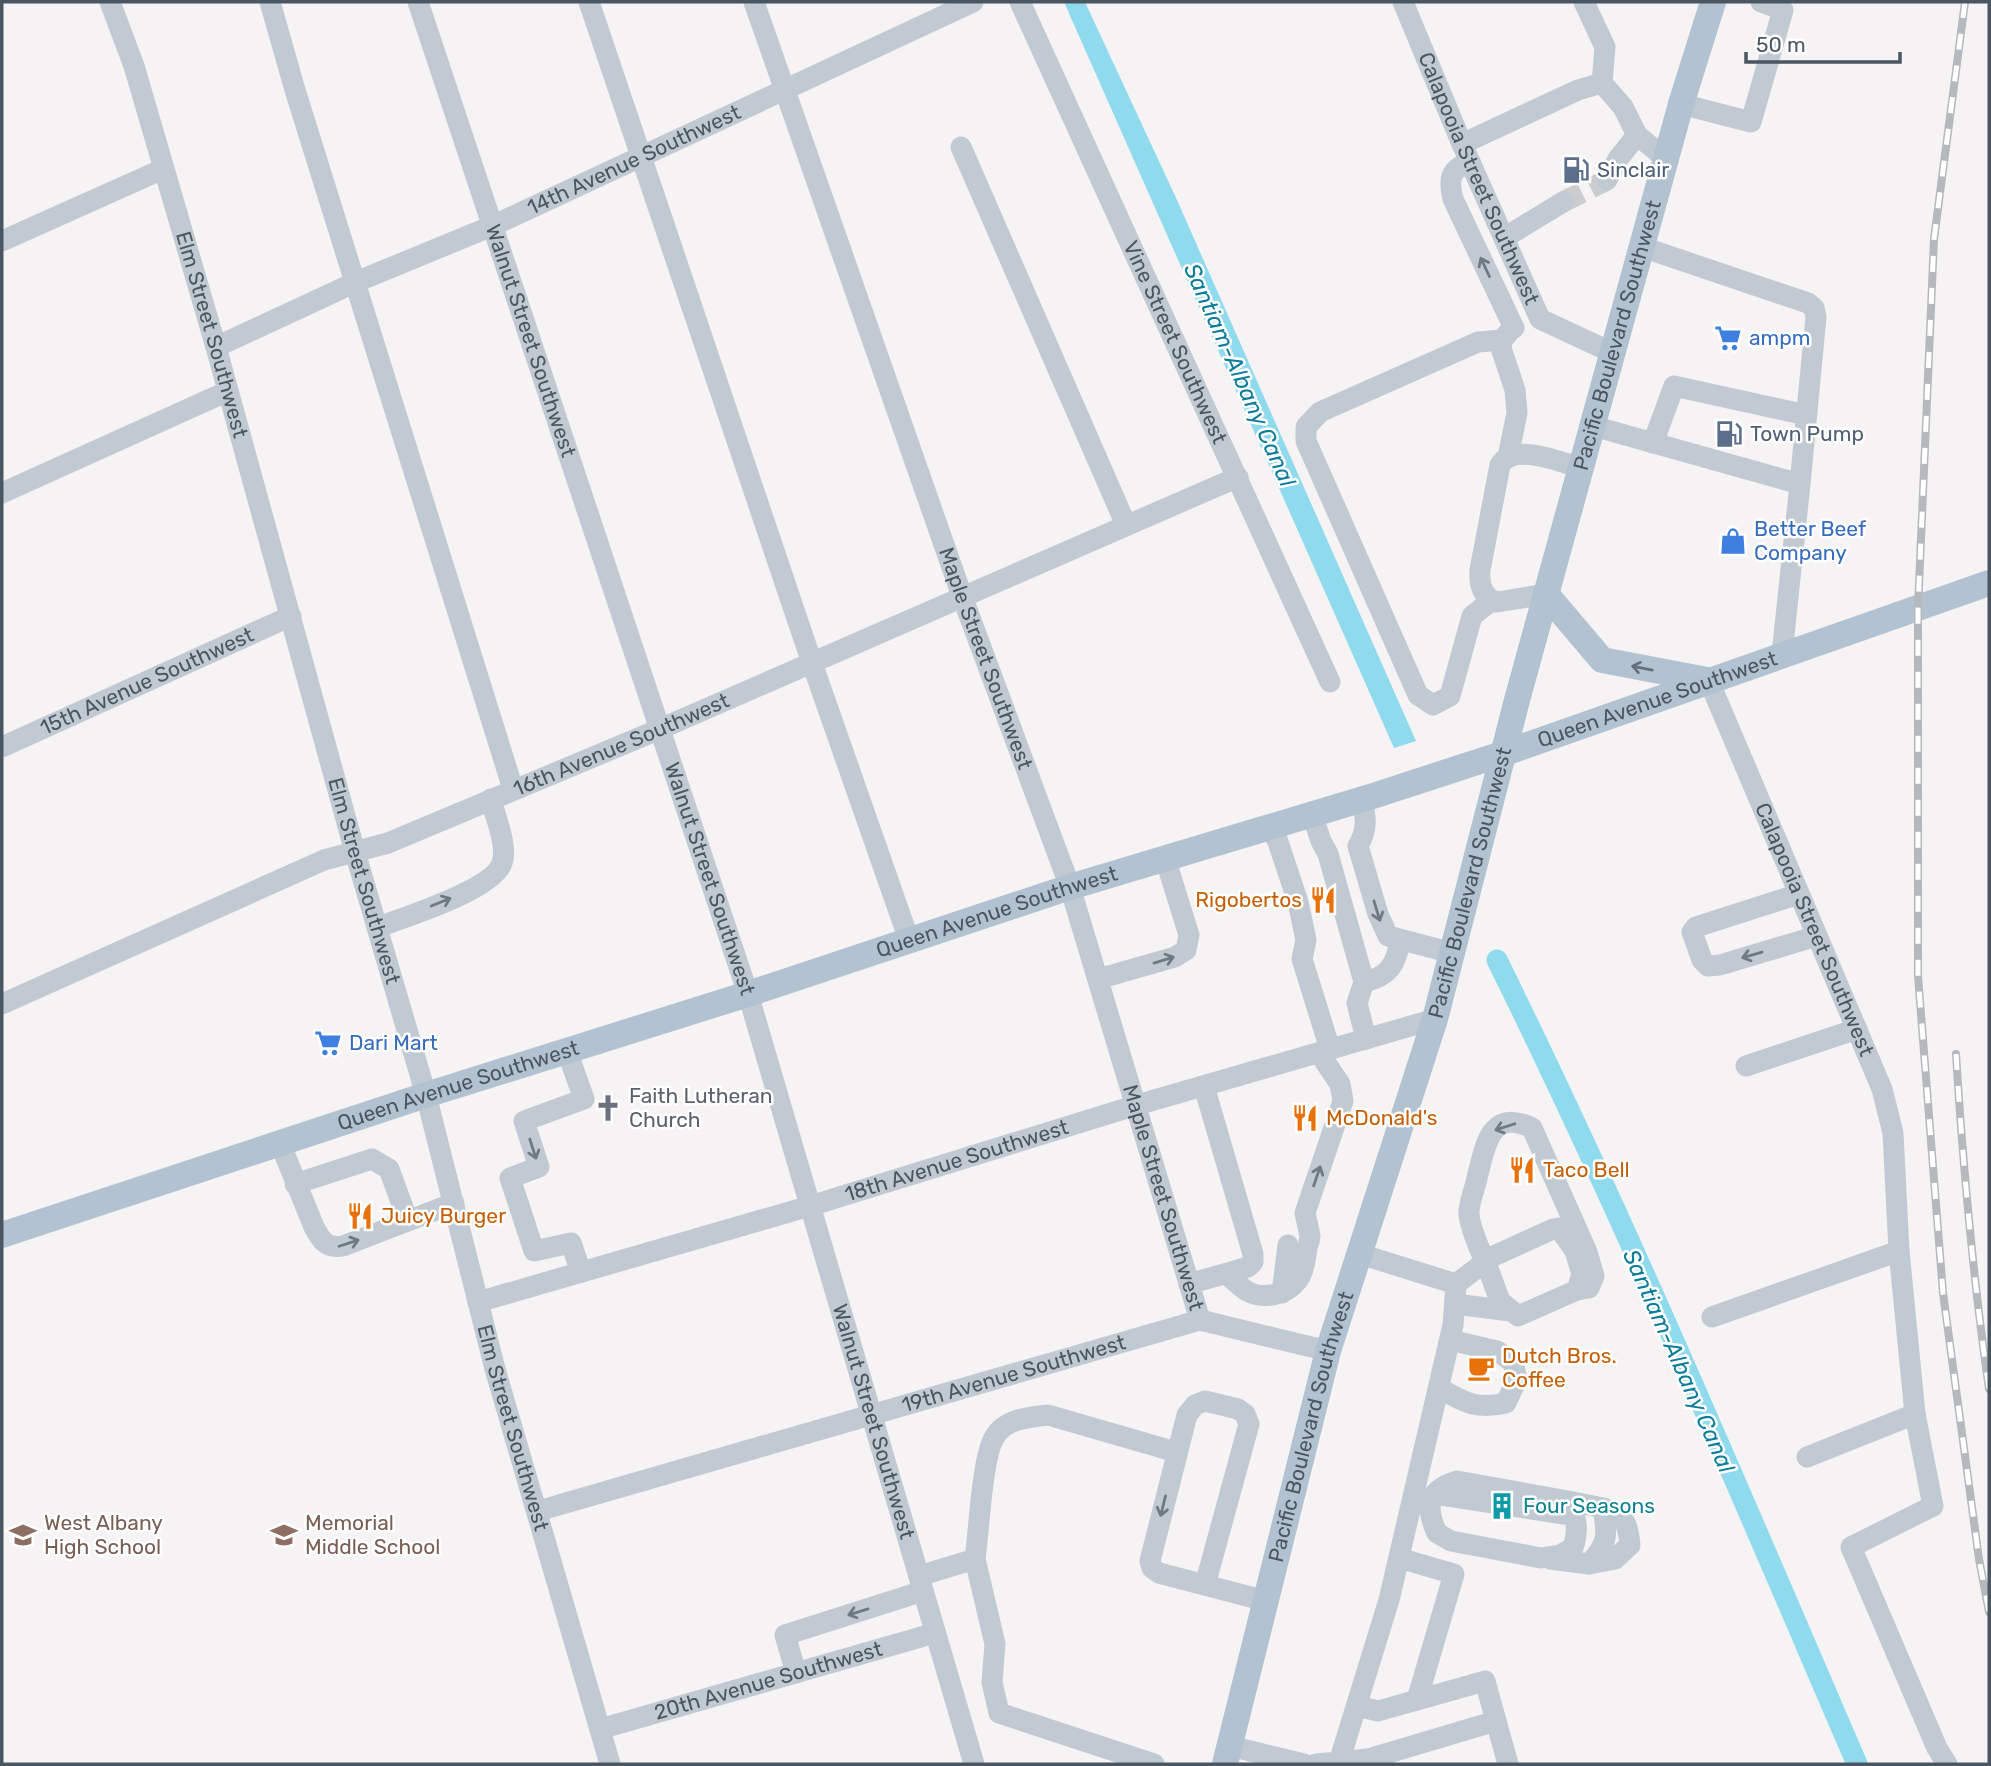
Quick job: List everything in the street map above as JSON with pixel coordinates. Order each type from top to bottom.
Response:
[{"type":"main road","name":"Pacific Boulevard Southwest","points":[[1227,1755],[1328,1352],[1436,1019],[1502,754],[1681,104],[1713,2]]},
{"type":"main road","name":"Queen Avenue Southwest","points":[[2,1235],[1070,887],[1502,754],[1989,583]]},
{"type":"main road","points":[[1546,594],[1602,660],[1709,681]]},
{"type":"street","name":"Elm Street Southwest","points":[[110,2],[134,66],[216,347],[355,852],[426,1095],[495,1369],[610,1764]]},
{"type":"street","points":[[270,2],[513,789]]},
{"type":"street","name":"Walnut Street Southwest","points":[[418,2],[748,994],[974,1764]]},
{"type":"street","points":[[589,2],[812,663],[909,940]]},
{"type":"street","name":"Maple Street Southwest","points":[[754,2],[962,596],[1070,887],[1200,1320]]},
{"type":"street","name":"14th Avenue Southwest","points":[[216,347],[356,282],[492,226],[973,2]]},
{"type":"street","name":"Vine Street Southwest","points":[[1020,2],[1330,682]]},
{"type":"street","name":"Calapooia Street Southwest","points":[[1403,2],[1540,319],[1613,353]]},
{"type":"street","points":[[1584,2],[1605,47],[1602,83],[1623,107],[1637,135],[1666,159]]},
{"type":"street","points":[[1681,104],[1751,122],[1783,10],[1761,2]]},
{"type":"street","points":[[1508,457],[1517,413],[1514,390],[1501,348],[1508,334],[1453,199],[1450,186],[1452,171],[1466,153],[1578,90],[1602,83]]},
{"type":"street","points":[[1607,180],[1618,159],[1637,135]]},
{"type":"street","points":[[961,147],[1126,525]]},
{"type":"street","points":[[2,241],[163,169]]},
{"type":"street","points":[[1504,237],[1563,202]]},
{"type":"street","points":[[1642,247],[1808,303],[1814,308],[1816,317],[1807,415],[1782,654]]},
{"type":"street","points":[[1491,601],[1472,617],[1450,696],[1433,705],[1418,695],[1306,441],[1306,427],[1320,412],[1466,347],[1508,334],[1540,319]]},
{"type":"street","points":[[1653,443],[1674,386],[1807,415]]},
{"type":"street","points":[[2,492],[228,391]]},
{"type":"street","points":[[1592,426],[1800,484]]},
{"type":"street","points":[[1546,594],[1497,602],[1491,601],[1481,585],[1479,570],[1500,465],[1508,457],[1524,453],[1581,468]]},
{"type":"street","name":"16th Avenue Southwest","points":[[2,1004],[324,860],[388,844],[660,729],[1238,477]]},
{"type":"street","name":"15th Avenue Southwest","points":[[2,747],[291,616]]},
{"type":"street","name":"Calapooia Street Southwest","points":[[1709,681],[1882,1089],[1893,1133],[1899,1251],[1915,1414],[1933,1506],[1851,1547],[1937,1748],[1947,1764]]},
{"type":"street","points":[[378,927],[470,891],[498,872],[503,861],[502,846],[491,799]]},
{"type":"street","points":[[1362,799],[1367,823],[1358,846],[1382,927],[1388,936],[1400,941],[1452,953]]},
{"type":"street","points":[[1312,814],[1328,856],[1364,982],[1357,1003],[1366,1039]]},
{"type":"street","points":[[1226,1274],[1247,1291],[1262,1297],[1282,1293],[1299,1244],[1310,1236],[1305,1213],[1343,1101],[1340,1084],[1325,1051],[1302,959],[1306,940],[1298,902],[1278,842],[1270,827]]},
{"type":"street","points":[[1328,856],[1336,846],[1349,842],[1358,846]]},
{"type":"street","points":[[1098,979],[1175,957],[1186,950],[1189,935],[1165,858]]},
{"type":"street","points":[[1799,894],[1696,927],[1692,932],[1702,960],[1708,966],[1817,936]]},
{"type":"street","points":[[1364,982],[1377,979],[1390,969],[1397,958],[1400,941]]},
{"type":"street","name":"18th Avenue Southwest","points":[[478,1301],[810,1206],[1137,1105],[1436,1019]]},
{"type":"street","points":[[1745,1066],[1857,1030]]},
{"type":"street","points":[[567,1051],[584,1099],[524,1121],[539,1167],[510,1178],[534,1251],[571,1243],[581,1272]]},
{"type":"street","points":[[1189,1284],[1248,1267],[1253,1262],[1253,1254],[1204,1086]]},
{"type":"street","points":[[1327,1763],[1357,1706],[1389,1600],[1398,1558],[1425,1503],[1443,1485],[1457,1481],[1572,1509],[1603,1508],[1616,1512],[1628,1525],[1630,1545],[1615,1559],[1590,1564],[1451,1541],[1437,1533],[1425,1503],[1439,1388],[1450,1340],[1455,1294],[1485,1262],[1469,1213],[1487,1137],[1496,1128],[1509,1123],[1532,1128],[1587,1252],[1594,1276],[1589,1288],[1577,1290],[1518,1316],[1500,1301],[1485,1259],[1559,1228],[1575,1251],[1582,1273],[1577,1290]]},
{"type":"street","points":[[280,1143],[295,1184],[321,1240],[331,1247],[343,1246],[453,1203]]},
{"type":"street","points":[[295,1184],[372,1159],[389,1168],[408,1221]]},
{"type":"street","points":[[1712,1317],[1899,1251]]},
{"type":"street","points":[[1360,1254],[1455,1294],[1511,1311]]},
{"type":"street","points":[[1200,1320],[1328,1352]]},
{"type":"street","name":"19th Avenue Southwest","points":[[538,1511],[1200,1320]]},
{"type":"street","points":[[1439,1388],[1465,1402],[1489,1407],[1506,1403],[1517,1379],[1513,1362],[1497,1350],[1450,1340]]},
{"type":"street","points":[[1205,1585],[1249,1424],[1245,1414],[1238,1409],[1205,1401],[1195,1405],[1186,1415],[1150,1561],[1152,1568],[1160,1573],[1205,1585],[1266,1601]]},
{"type":"street","points":[[1807,1457],[1915,1414]]},
{"type":"street","points":[[999,1713],[992,1682],[995,1644],[975,1559],[988,1459],[994,1437],[1010,1423],[1027,1417],[1048,1415],[1176,1452]]},
{"type":"street","points":[[1541,1558],[1560,1555],[1573,1548],[1578,1534],[1572,1509]]},
{"type":"street","points":[[1398,1558],[1454,1574],[1417,1700]]},
{"type":"street","points":[[796,1672],[785,1635],[921,1583],[975,1559]]},
{"type":"street","name":"20th Avenue Southwest","points":[[600,1729],[935,1633]]},
{"type":"street","points":[[1357,1706],[1378,1711],[1485,1681],[1508,1764]]},
{"type":"street","points":[[961,1722],[999,1713],[1154,1764]]},
{"type":"street","points":[[1327,1763],[1368,1759],[1496,1721]]},
{"type":"street","points":[[1227,1755],[1304,1764]]},
{"type":"water","points":[[1064,2],[1085,2],[1177,200],[1416,741],[1394,748]]},
{"type":"waterway","name":"Santiam-Albany Canal","points":[[1497,960],[1637,1259],[1857,1764]]},
{"type":"tunnel","points":[[1563,202],[1607,180]]},
{"type":"railway","points":[[1965,2],[1934,239],[1918,608],[1918,976],[1943,1293],[1979,1559],[1989,1612]]},
{"type":"railway","points":[[1956,1054],[1969,1222],[1989,1389]]},
{"type":"place","name":"Sinclair","points":[[1576,170]]},
{"type":"place","name":"ampm","points":[[1728,338]]},
{"type":"place","name":"Town Pump","points":[[1729,434]]},
{"type":"place","name":"Better Beef Company","points":[[1733,541]]},
{"type":"place","name":"Rigobertos","points":[[1323,900]]},
{"type":"place","name":"Dari Mart","points":[[328,1043]]},
{"type":"place","name":"Faith Lutheran Church","points":[[608,1108]]},
{"type":"place","name":"McDonald's","points":[[1305,1118]]},
{"type":"place","name":"Taco Bell","points":[[1522,1170]]},
{"type":"place","name":"Juicy Burger","points":[[360,1216]]},
{"type":"place","name":"Dutch Bros. Coffee","points":[[1481,1368]]},
{"type":"place","name":"Four Seasons","points":[[1502,1506]]},
{"type":"place","name":"West Albany High School","points":[[23,1535]]},
{"type":"place","name":"Memorial Middle School","points":[[284,1535]]}]
